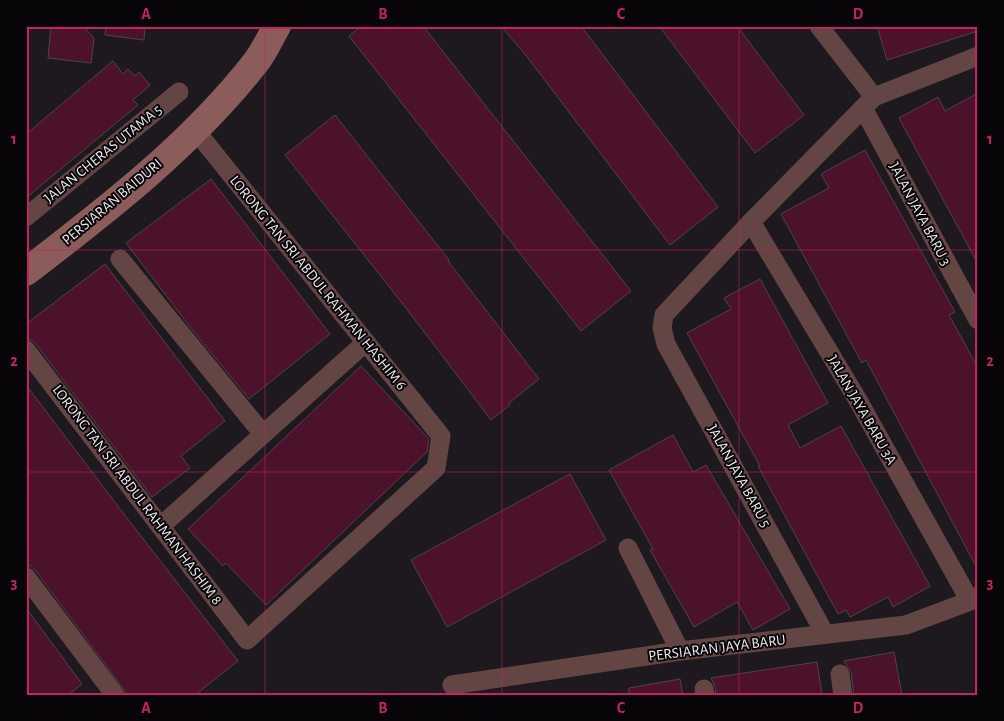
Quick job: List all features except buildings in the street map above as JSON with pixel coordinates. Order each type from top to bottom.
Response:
[{"type":"street","name":"PERSIARAN BAIDURI","points":[[26,272],[94,219],[196,131],[257,61],[277,26]]},
{"type":"street","name":"JALAN JAYA BARU 3","points":[[819,26],[869,103],[978,320]]},
{"type":"street","points":[[750,222],[869,103],[978,56]]},
{"type":"street","name":"JALAN CHERAS UTAMA 5","points":[[26,216],[179,92]]},
{"type":"street","name":"LORONG TAN SRI ABDUL RAHMAN HASHIM 6","points":[[196,131],[441,436],[436,468],[247,640]]},
{"type":"street","name":"JALAN JAYA BARU 5","points":[[750,222],[664,315],[662,328],[666,344],[826,634]]},
{"type":"street","name":"JALAN JAYA BARU 3A","points":[[750,222],[859,402],[974,599]]},
{"type":"street","points":[[120,258],[264,434]]},
{"type":"street","points":[[161,526],[366,342]]},
{"type":"street","name":"LORONG TAN SRI ABDUL RAHMAN HASHIM 8","points":[[26,350],[247,640]]},
{"type":"street","points":[[628,548],[680,651]]},
{"type":"street","points":[[26,577],[116,695]]},
{"type":"street","name":"PERSIARAN JAYA BARU","points":[[452,685],[680,651],[906,625],[974,599]]},
{"type":"street","points":[[840,674],[843,695]]}]
